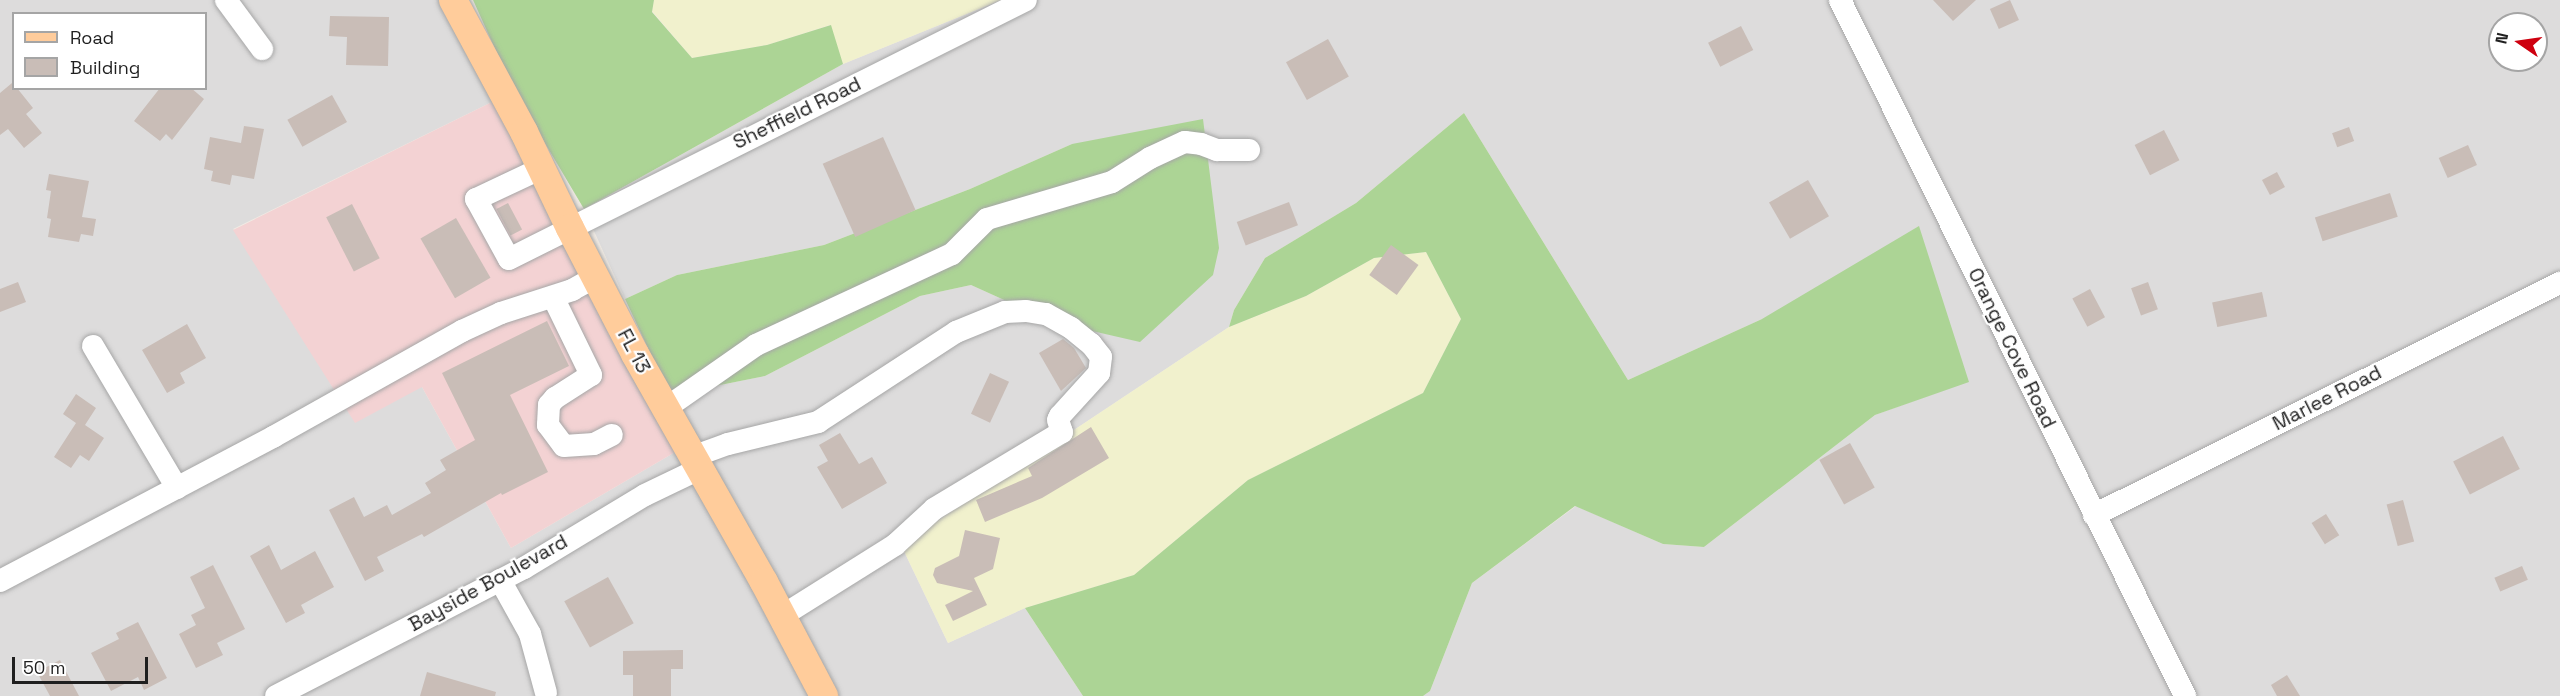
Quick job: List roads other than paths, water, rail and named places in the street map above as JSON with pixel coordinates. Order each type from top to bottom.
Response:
[{"type":"main road","name":"FL 13","points":[[453,0],[542,168],[595,277],[824,696]]},
{"type":"street","points":[[226,0],[262,49]]},
{"type":"street","name":"Sheffield Road","points":[[542,168],[476,199],[509,259],[1026,0]]},
{"type":"street","name":"Orange Cove Road","points":[[1840,0],[2185,696]]},
{"type":"street","points":[[666,408],[756,345],[952,254],[987,219],[1112,182],[1150,158],[1185,142],[1201,144],[1216,150],[1249,150]]},
{"type":"street","points":[[0,581],[177,488],[462,331],[501,313],[572,290],[595,277]]},
{"type":"street","name":"Marlee Road","points":[[2094,514],[2560,283]]},
{"type":"street","points":[[553,297],[591,375],[555,398],[549,405],[548,425],[564,446],[594,444],[612,435]]},
{"type":"street","name":"Bayside Boulevard","points":[[276,696],[500,580],[728,444],[818,422],[956,332],[1005,312],[1026,310],[1046,314],[1078,333],[1101,357],[1099,373],[1068,404],[1060,416],[1058,420],[1062,432],[934,509],[895,545],[782,616]]},
{"type":"street","points":[[93,346],[177,488]]},
{"type":"street","points":[[500,580],[530,634],[546,693]]}]
